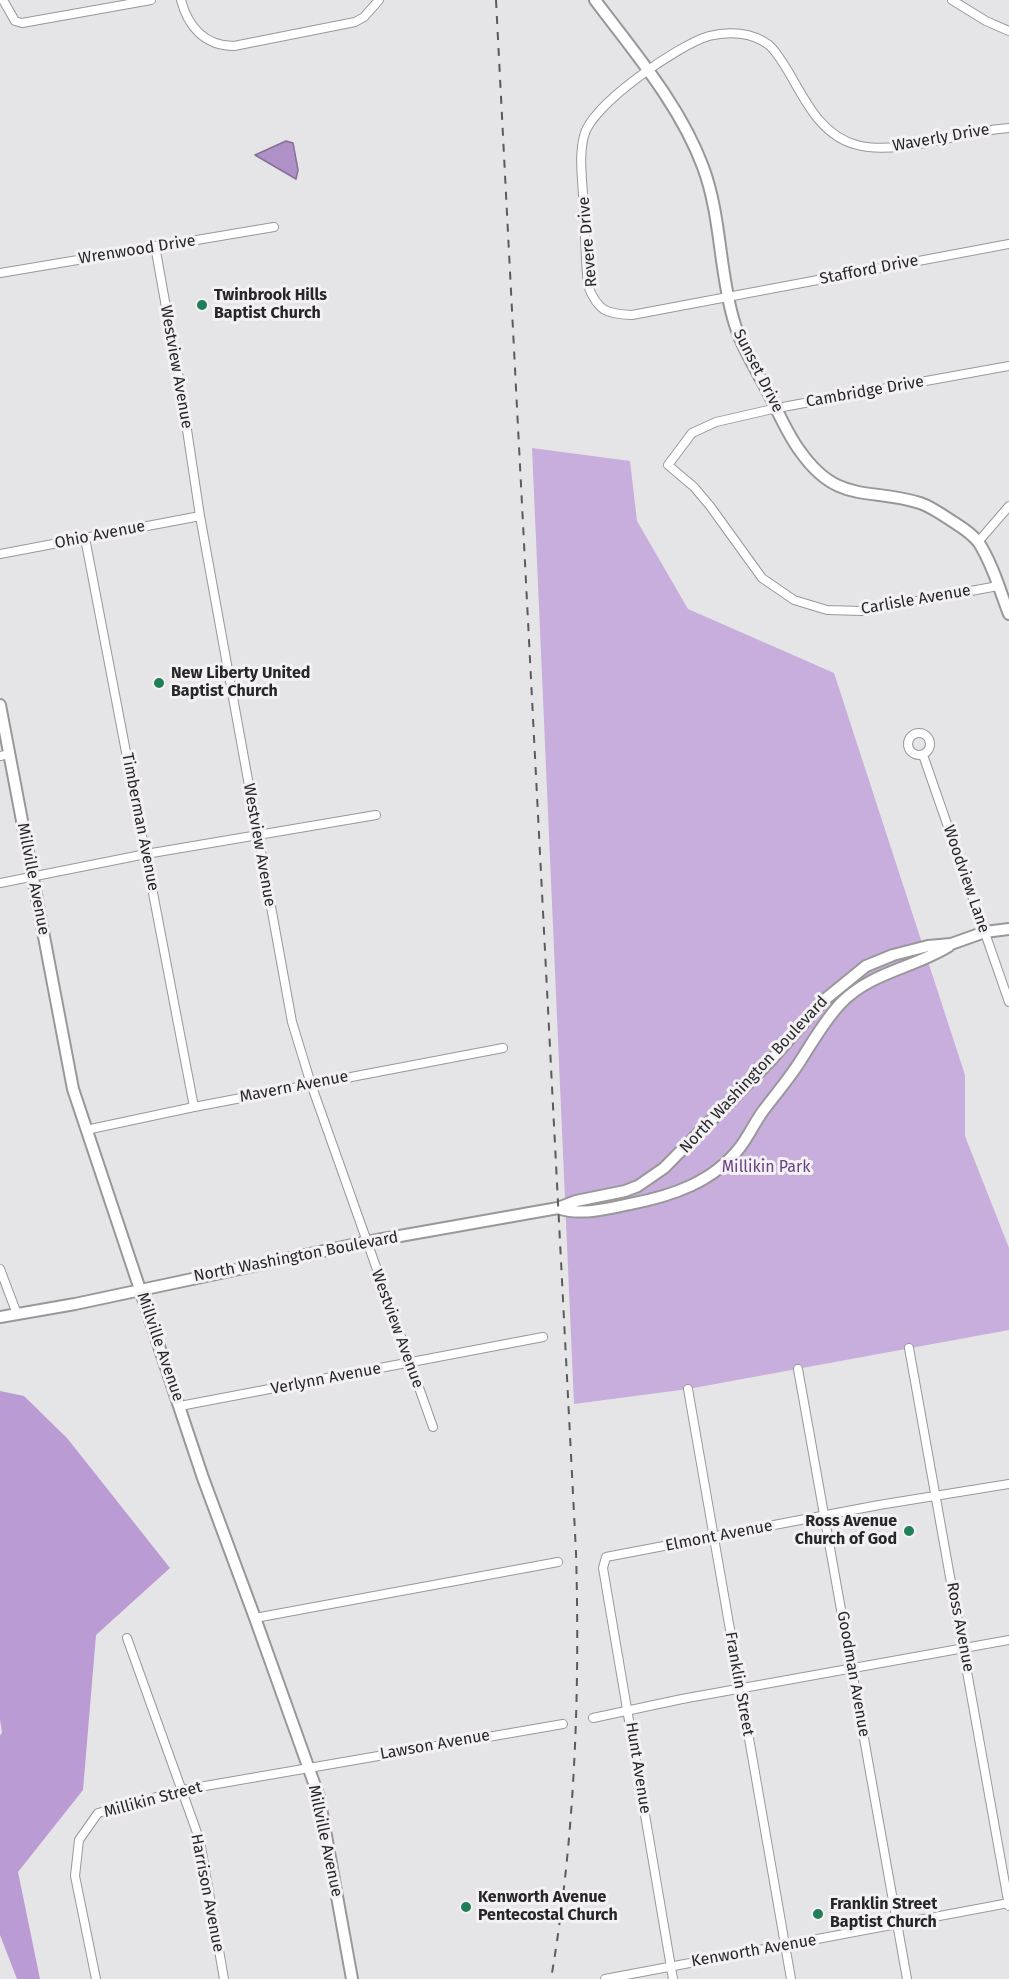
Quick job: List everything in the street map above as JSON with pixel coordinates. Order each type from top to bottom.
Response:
[{"type":"street","points":[[3,0],[15,21],[22,23],[151,0]]},
{"type":"street","points":[[182,3],[195,29],[203,38],[215,45],[234,46],[355,22],[364,17],[379,0]]},
{"type":"street","name":"Sunset Drive","points":[[595,0],[647,71],[684,127],[703,168],[712,199],[733,318],[741,339],[799,451],[821,476],[840,487],[860,494],[920,503],[942,514],[978,542],[1004,585],[1009,614]]},
{"type":"street","points":[[952,0],[986,21],[1009,31]]},
{"type":"street","name":"Waverly Drive","points":[[647,71],[692,42],[710,36],[732,33],[754,37],[770,46],[780,57],[810,109],[822,124],[836,136],[855,145],[876,149],[900,147],[990,129],[1009,128]]},
{"type":"street","name":"Revere Drive","points":[[647,71],[605,105],[590,121],[584,136],[582,158],[588,286],[594,300],[603,310],[617,314],[632,315],[729,297]]},
{"type":"street","name":"Wrenwood Drive","points":[[0,273],[274,227]]},
{"type":"street","name":"Stafford Drive","points":[[729,297],[1009,244]]},
{"type":"street","name":"Westview Avenue","points":[[155,246],[181,390],[200,516],[292,1023],[366,1242],[433,1427]]},
{"type":"street","name":"Cambridge Drive","points":[[668,465],[692,433],[703,427],[777,408],[1009,366]]},
{"type":"street","name":"Carlisle Avenue","points":[[668,465],[694,487],[710,506],[762,578],[794,600],[827,610],[862,610],[1004,585]]},
{"type":"street","points":[[978,542],[1009,506]]},
{"type":"street","name":"Ohio Avenue","points":[[0,554],[200,516]]},
{"type":"street","name":"Timberman Avenue","points":[[86,538],[194,1107]]},
{"type":"street","name":"Millville Avenue","points":[[0,705],[5,755],[32,877],[73,1089],[203,1478],[255,1618],[323,1814],[352,1979]]},
{"type":"street","name":"Woodview Lane","points":[[923,755],[1009,1002]]},
{"type":"street","points":[[0,883],[146,854],[376,815]]},
{"type":"street","name":"North Washington Boulevard","points":[[0,1317],[366,1242],[558,1208],[576,1201],[625,1191],[664,1168],[749,1084],[823,1001],[866,966],[892,955],[928,946],[951,944],[985,933],[1009,929]]},
{"type":"street","name":"North Washington Boulevard","points":[[558,1208],[574,1212],[624,1206],[653,1200],[698,1183],[718,1169],[740,1147],[826,1021],[841,1003],[884,973],[931,957],[951,944]]},
{"type":"street","name":"Mavern Avenue","points":[[86,1130],[503,1048]]},
{"type":"street","points":[[0,1269],[17,1314]]},
{"type":"street","name":"Verlynn Avenue","points":[[180,1406],[543,1337]]},
{"type":"street","name":"Ross Avenue","points":[[909,1348],[1009,1904]]},
{"type":"street","name":"Goodman Avenue","points":[[798,1369],[907,1979]]},
{"type":"street","name":"Franklin Street","points":[[688,1389],[791,1979]]},
{"type":"street","name":"Elmont Avenue","points":[[606,1557],[826,1517],[879,1505],[1009,1484]]},
{"type":"street","name":"Hunt Avenue","points":[[606,1557],[603,1568],[673,1979]]},
{"type":"street","points":[[255,1618],[558,1562]]},
{"type":"street","name":"Harrison Avenue","points":[[127,1638],[200,1841],[224,1979]]},
{"type":"street","points":[[593,1718],[682,1699],[1009,1640]]},
{"type":"street","name":"Lawson Avenue","points":[[308,1768],[563,1724]]},
{"type":"street","name":"Millikin Street","points":[[96,1979],[75,1876],[79,1840],[98,1813],[182,1790],[308,1768]]},
{"type":"street","name":"Kenworth Avenue","points":[[605,1979],[1009,1904]]},
{"type":"green space","name":"Millikin Park","points":[[532,448],[630,461],[637,521],[688,609],[834,673],[965,1075],[965,1136],[1009,1248],[1009,1330],[688,1389],[574,1404]]},
{"type":"shaded area","points":[[286,141],[293,143],[298,170],[296,179],[255,155]]},
{"type":"shaded area","points":[[0,1391],[24,1396],[67,1438],[170,1568],[96,1635],[83,1790],[18,1872],[40,1979],[17,1979],[0,1935],[0,1736],[2,1732],[0,1720]]},
{"type":"railway","points":[[496,0],[576,1552],[576,1713],[571,1820],[551,1979]]},
{"type":"place","name":"Twinbrook Hills Baptist Church","points":[[202,305]]},
{"type":"place","name":"New Liberty United Baptist Church","points":[[159,683]]},
{"type":"place","name":"Ross Avenue Church of God","points":[[909,1531]]},
{"type":"place","name":"Kenworth Avenue Pentecostal Church","points":[[466,1907]]},
{"type":"place","name":"Franklin Street Baptist Church","points":[[818,1914]]}]
